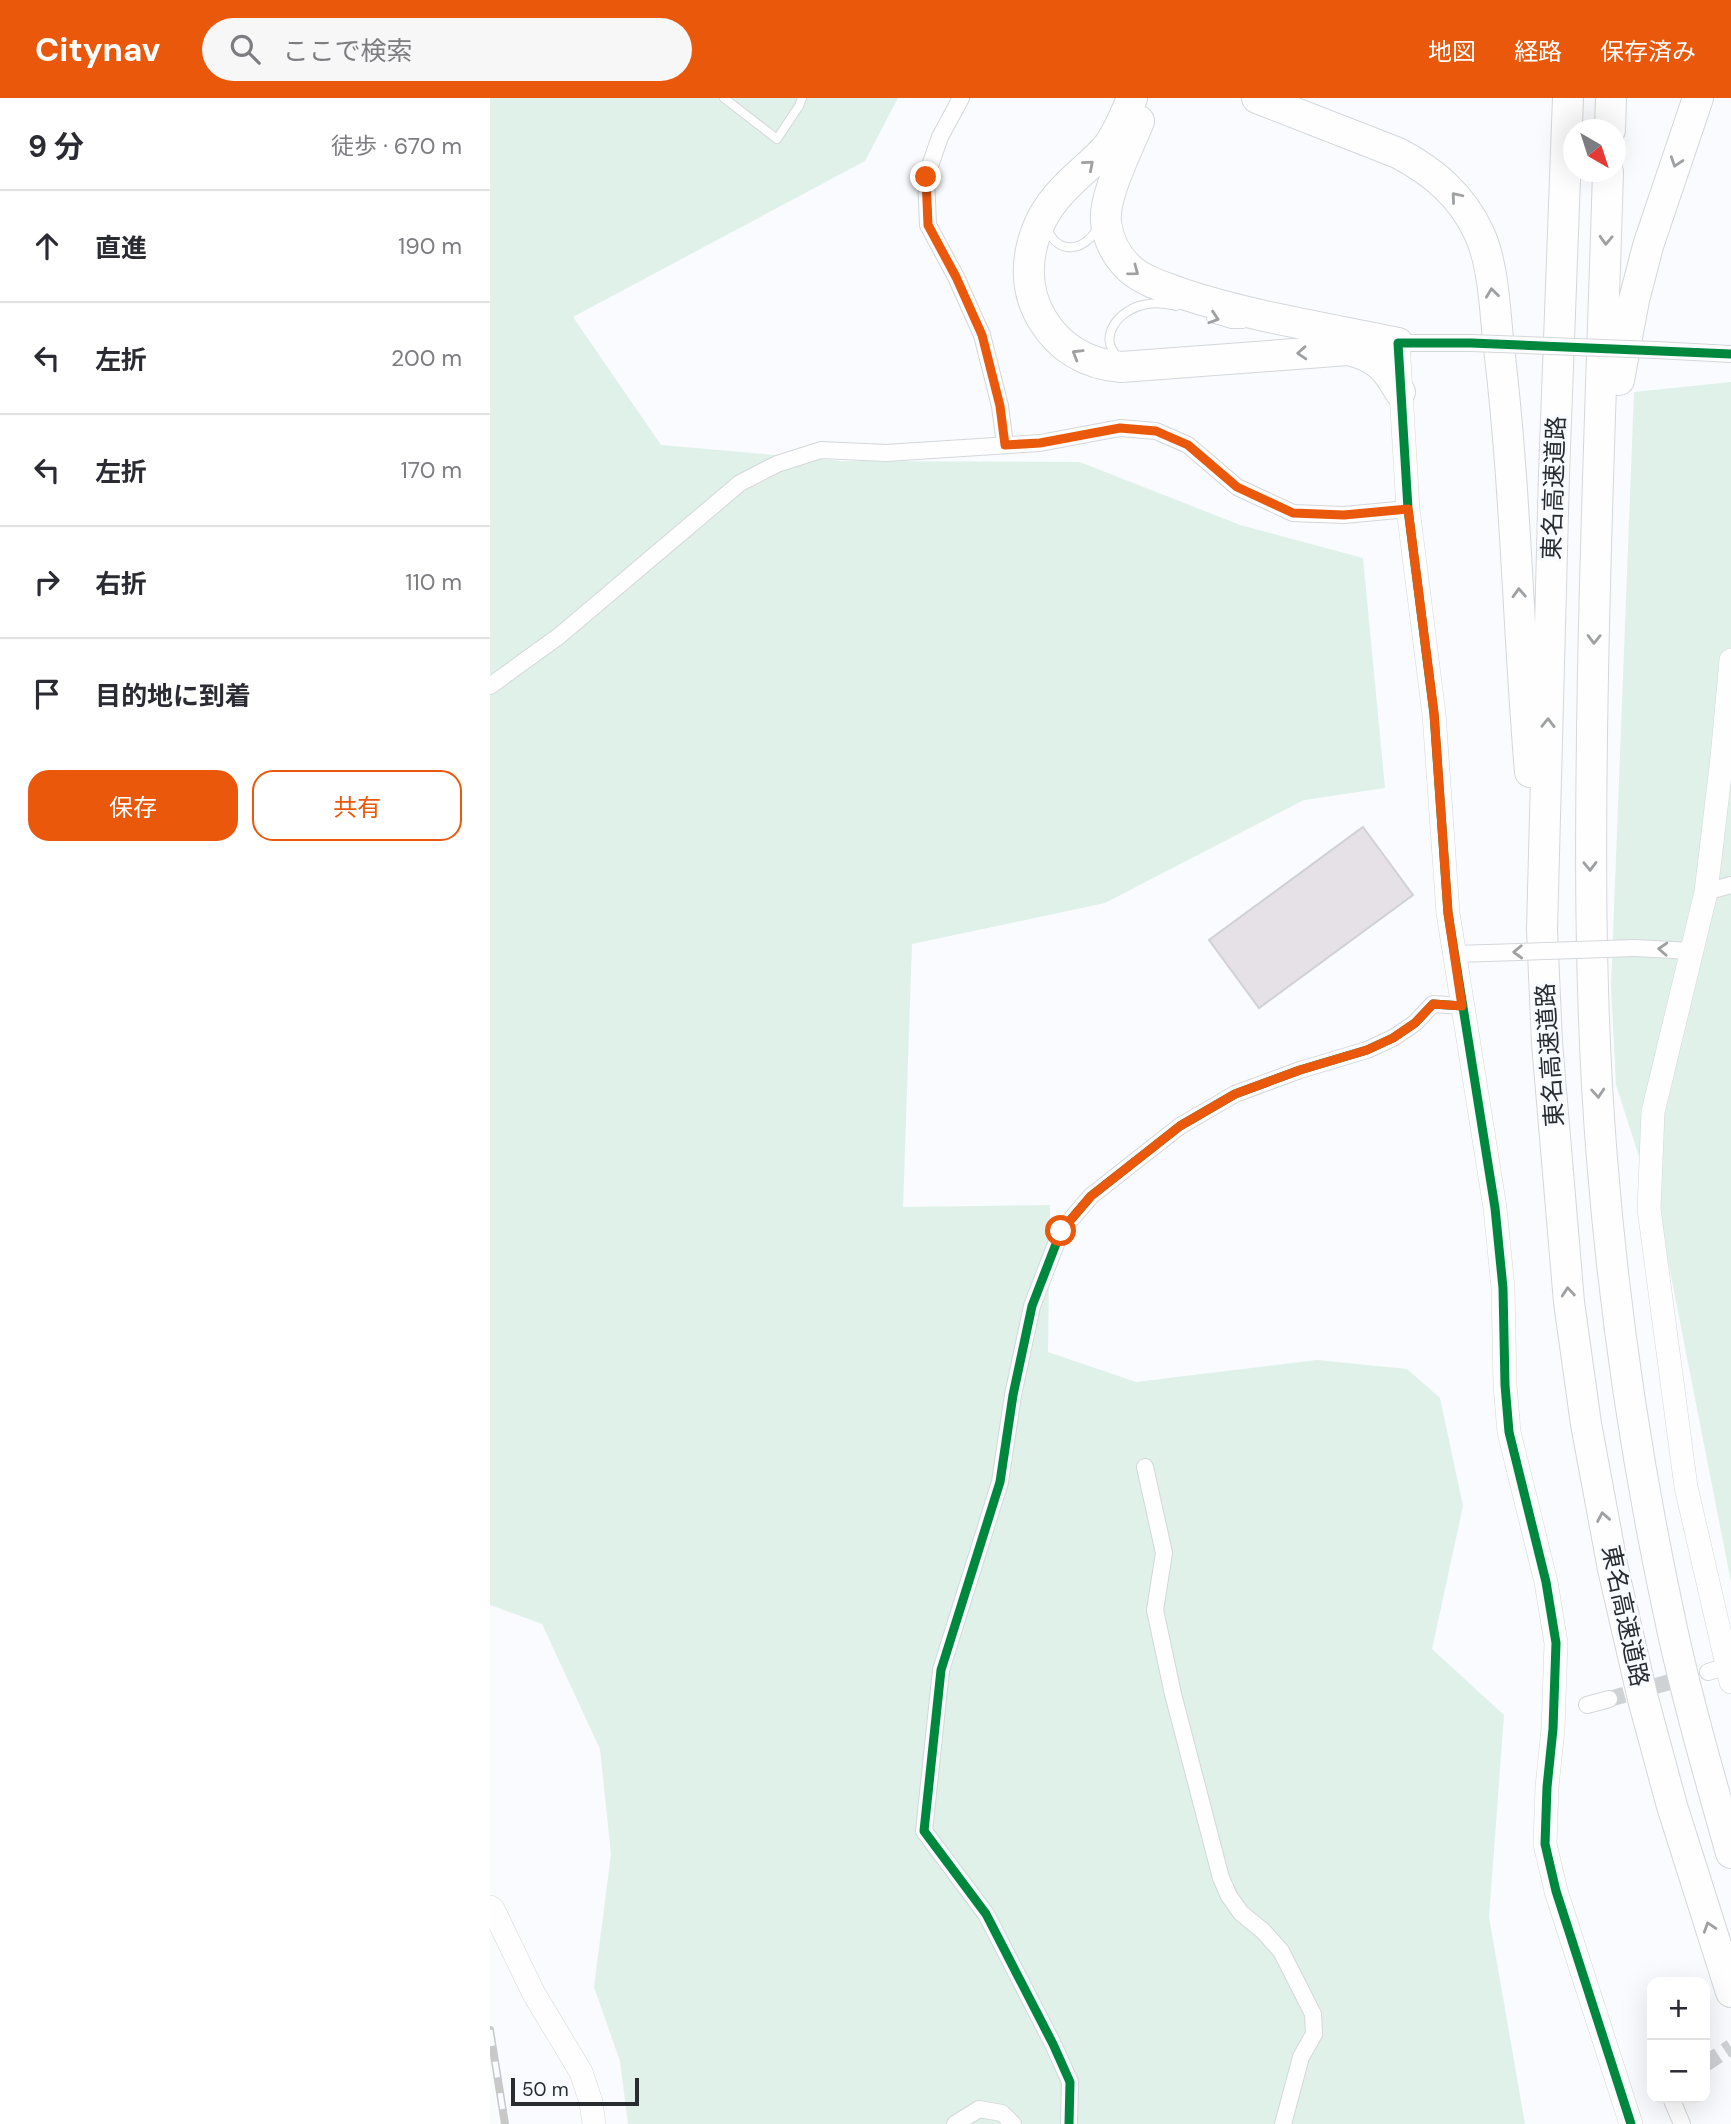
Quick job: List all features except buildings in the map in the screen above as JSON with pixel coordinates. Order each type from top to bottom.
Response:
[{"type":"highway","points":[[1132,98],[1121,125],[1109,144],[1051,203],[1040,221],[1029,256],[1029,275],[1037,311],[1058,340],[1086,360],[1103,366],[1136,367],[1348,350],[1363,353],[1384,366],[1400,392]]},
{"type":"highway","points":[[1149,98],[1110,193],[1106,210],[1106,222],[1113,248],[1121,260],[1143,278],[1191,296],[1264,315],[1398,343]]},
{"type":"highway","points":[[1257,98],[1420,164],[1450,190],[1480,236],[1487,257],[1502,376],[1542,930]]},
{"type":"highway","name":"東名高速道路","points":[[1568,98],[1554,461],[1542,930],[1547,1043],[1569,1302],[1586,1424],[1613,1569],[1643,1699],[1672,1807],[1731,1992]]},
{"type":"highway","points":[[1610,119],[1611,98]]},
{"type":"highway","points":[[1595,585],[1618,382],[1634,300],[1648,246],[1697,100]]},
{"type":"highway","name":"東名高速道路","points":[[1608,182],[1590,830],[1593,1017],[1602,1160],[1616,1304],[1641,1468],[1667,1607],[1731,1853]]},
{"type":"street","points":[[961,98],[940,137],[926,177],[928,225],[956,277],[982,335],[1000,406],[1005,445]]},
{"type":"street","points":[[1632,2124],[1556,1891],[1545,1844],[1546,1787],[1553,1729],[1556,1643],[1546,1582],[1509,1432],[1503,1288],[1495,1208],[1448,913],[1434,713],[1408,509],[1398,343],[1471,343],[1731,354]]},
{"type":"street","points":[[490,686],[559,636],[740,483],[777,464],[821,450],[886,453],[1040,443],[1120,428],[1156,431],[1188,445],[1237,487],[1293,513],[1344,515],[1408,509]]},
{"type":"street","points":[[1722,1673],[1686,1488],[1649,1209],[1653,1112],[1706,892],[1731,660]]},
{"type":"street","points":[[1706,892],[1731,886]]},
{"type":"street","points":[[1454,954],[1635,948],[1692,951]]},
{"type":"street","points":[[1069,2124],[1070,2082],[1053,2044],[986,1914],[924,1831],[941,1670],[1000,1482],[1013,1395],[1032,1306],[1061,1231],[1091,1196],[1180,1126],[1235,1094],[1300,1070],[1367,1050],[1393,1038],[1415,1023],[1433,1004],[1462,1006]]},
{"type":"street","points":[[1145,1467],[1164,1553],[1155,1610],[1173,1694],[1221,1878],[1241,1913],[1263,1931],[1281,1951],[1314,2014],[1314,2034],[1301,2057],[1283,2124]]},
{"type":"street","points":[[1587,1705],[1609,1699]]},
{"type":"street","points":[[491,1904],[534,1994],[581,2072],[591,2102],[594,2124]]},
{"type":"street","points":[[1673,2103],[1682,2124]]},
{"type":"street","points":[[955,2124],[979,2109],[1002,2113],[1013,2124]]},
{"type":"lane","points":[[724,98],[778,139],[802,98]]},
{"type":"lane","points":[[1051,203],[1046,227],[1051,239],[1071,248],[1083,244],[1096,232],[1106,210]]},
{"type":"lane","points":[[1136,367],[1115,355],[1110,345],[1109,334],[1116,321],[1129,310],[1143,305],[1172,305],[1184,309]]},
{"type":"lane","points":[[1207,316],[1231,324],[1246,324],[1264,315]]},
{"type":"shaded area","points":[[490,98],[898,98],[865,161],[573,317],[661,445],[842,461],[1080,462],[1240,525],[1363,558],[1385,788],[1304,800],[1105,903],[912,944],[903,1207],[1050,1205],[1048,1352],[1136,1382],[1317,1360],[1407,1369],[1440,1398],[1463,1506],[1432,1649],[1504,1715],[1489,1917],[1525,2124],[628,2124],[620,2061],[594,1987],[611,1854],[600,1749],[542,1624],[490,1605]]},
{"type":"shaded area","points":[[1731,382],[1731,1582],[1661,1225],[1616,1085],[1611,987],[1634,392]]},
{"type":"tunnel","points":[[1609,1699],[1688,1677]]},
{"type":"tunnel","points":[[1710,2061],[1731,2047]]},
{"type":"railway","points":[[490,2030],[505,2124]]},
{"type":"cycle path","points":[[1631,2124],[1556,1891],[1545,1844],[1556,1643],[1546,1582],[1509,1432],[1503,1288],[1495,1208],[1448,913],[1434,714],[1408,509],[1398,343],[1471,343],[1731,354]]},
{"type":"cycle path","points":[[1069,2124],[1070,2082],[1053,2044],[986,1914],[924,1831],[941,1670],[1000,1482],[1013,1395],[1032,1306],[1061,1231],[1091,1196],[1180,1126],[1235,1094],[1300,1070],[1367,1050],[1393,1038],[1415,1023],[1433,1004],[1463,1006]]},
{"type":"route","points":[[926,177],[928,225],[956,277],[982,335],[1000,406],[1005,445],[1040,443],[1120,428],[1156,431],[1188,445],[1237,487],[1293,513],[1344,515],[1408,509],[1434,713],[1448,913],[1462,1006],[1433,1004],[1415,1023],[1393,1038],[1367,1050],[1300,1070],[1235,1094],[1180,1126],[1091,1196],[1061,1231]]}]
